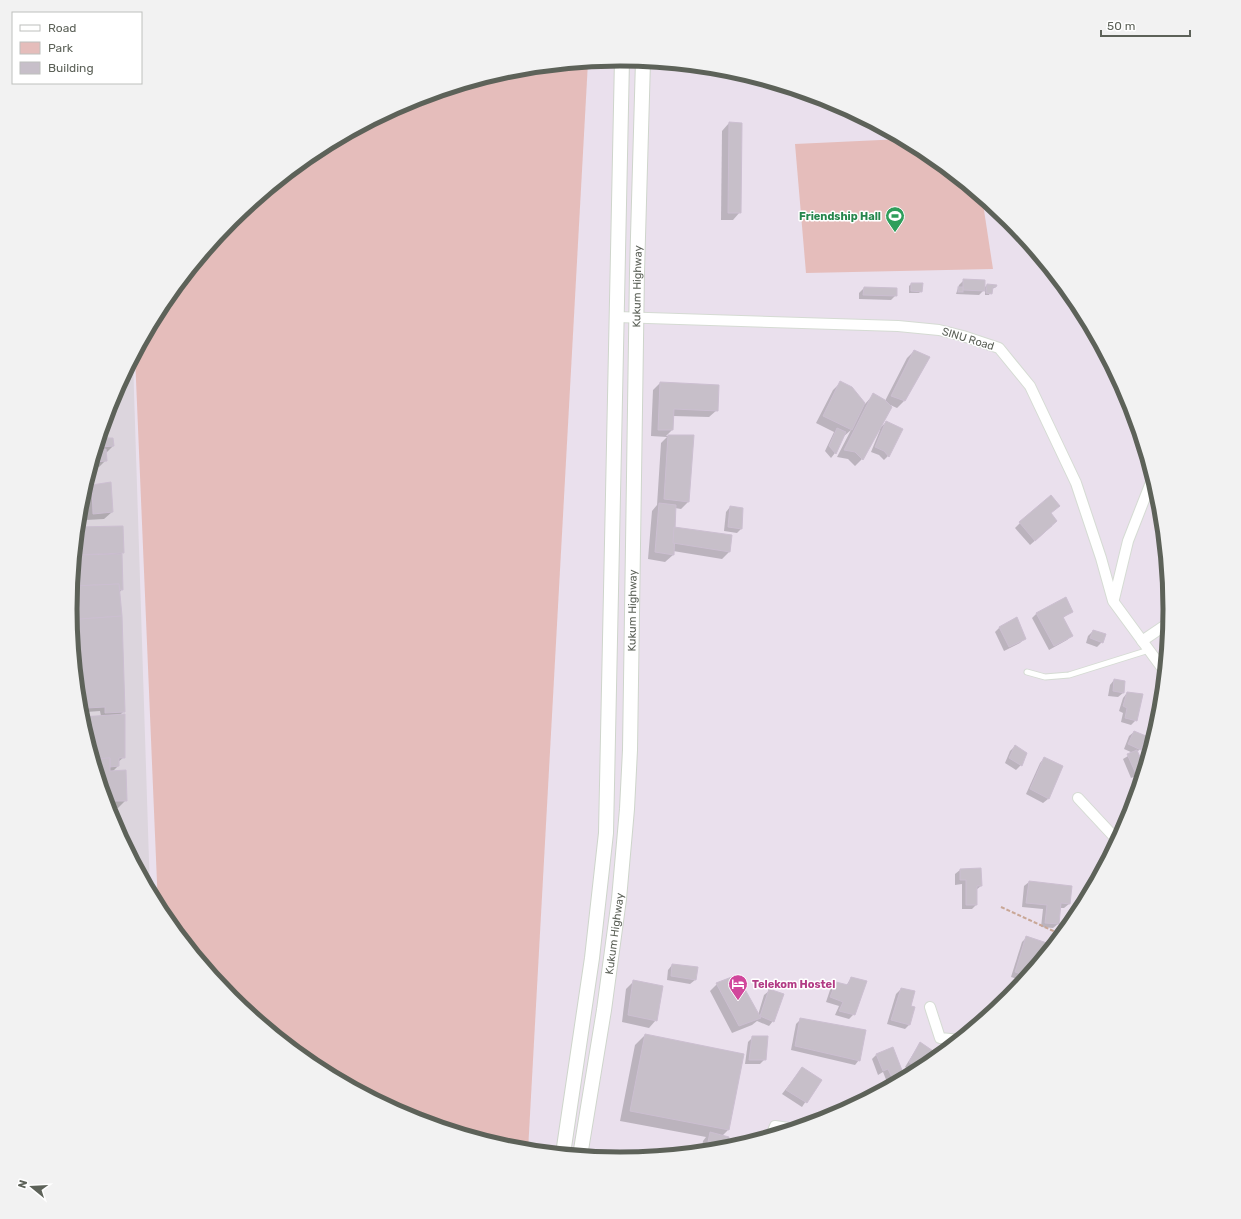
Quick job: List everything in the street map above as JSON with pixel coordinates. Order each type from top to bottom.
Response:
[{"type":"main road","name":"Kukum Highway","points":[[564,1150],[592,958],[606,833],[622,66]]},
{"type":"main road","name":"Kukum Highway","points":[[581,1152],[616,926],[627,809],[630,750],[643,67]]},
{"type":"street","name":"SINU Road","points":[[617,317],[637,316],[898,326],[939,330],[999,348],[1030,386],[1076,483],[1101,558],[1113,601],[1161,666]]},
{"type":"street","points":[[1113,601],[1128,541],[1149,486]]},
{"type":"street","points":[[1142,641],[1164,626]]},
{"type":"street","points":[[1078,798],[1114,837]]},
{"type":"street","points":[[930,1007],[940,1038],[953,1039]]},
{"type":"street","points":[[773,1130],[775,1126],[784,1127]]},
{"type":"lane","points":[[1027,672],[1045,678],[1069,675],[1149,650]]},
{"type":"path","points":[[1001,907],[1057,933]]},
{"type":"shaded area","points":[[133,369],[150,880],[133,850],[118,817],[106,784],[87,716],[78,645],[78,574],[87,503],[106,435],[118,402]]},
{"type":"green space","points":[[588,67],[528,1145],[514,1143],[480,1134],[413,1112],[380,1097],[319,1061],[290,1041],[236,994],[189,940],[157,893],[135,365],[169,308],[189,279],[212,251],[236,225],[262,201],[290,178],[319,158],[380,122],[413,107],[446,95],[514,76]]},
{"type":"green space","name":"Friendship Hall","points":[[893,139],[951,178],[983,205],[993,269],[806,273],[795,144]]},
{"type":"building","points":[[729,122],[742,123],[741,213],[728,213]]},
{"type":"building","points":[[963,279],[985,280],[985,291],[963,290]]},
{"type":"building","points":[[911,283],[923,283],[922,292],[911,291]]},
{"type":"building","points":[[987,284],[997,285],[996,287],[993,287],[992,294],[986,293]]},
{"type":"building","points":[[864,287],[897,288],[897,296],[863,295]]},
{"type":"building","points":[[958,287],[963,287],[963,292],[958,292]]},
{"type":"building","points":[[914,350],[930,357],[905,401],[891,396]]},
{"type":"building","points":[[840,381],[852,387],[865,403],[852,430],[823,416]]},
{"type":"building","points":[[660,382],[719,385],[718,411],[674,409],[673,430],[658,430]]},
{"type":"building","points":[[873,393],[885,400],[892,407],[863,460],[855,452],[844,450]]},
{"type":"building","points":[[886,421],[903,429],[889,457],[884,451],[875,447]]},
{"type":"building","points":[[837,428],[846,432],[836,454],[829,446]]},
{"type":"building","points":[[668,435],[694,435],[689,502],[664,499]]},
{"type":"building","points":[[105,438],[113,438],[114,446],[103,447]]},
{"type":"building","points":[[102,449],[106,449],[107,461],[98,462]]},
{"type":"building","points":[[111,482],[113,512],[93,514],[92,485]]},
{"type":"building","points":[[1051,495],[1060,506],[1051,513],[1057,521],[1035,541],[1019,522]]},
{"type":"building","points":[[659,503],[676,505],[674,555],[655,552]]},
{"type":"building","points":[[730,506],[743,508],[742,529],[728,527]]},
{"type":"building","points":[[123,526],[124,553],[80,555],[84,527]]},
{"type":"building","points":[[674,527],[732,535],[730,552],[673,543]]},
{"type":"building","points":[[122,554],[123,590],[120,590],[119,584],[78,586],[80,555]]},
{"type":"building","points":[[119,584],[122,616],[80,619],[79,629],[78,629],[78,586]]},
{"type":"building","points":[[1066,597],[1073,612],[1063,617],[1073,636],[1054,646],[1036,613]]},
{"type":"building","points":[[122,616],[125,712],[105,713],[105,707],[87,708],[87,714],[78,645],[78,629],[79,629],[80,619]]},
{"type":"building","points":[[1017,617],[1026,639],[1009,647],[999,627]]},
{"type":"building","points":[[1093,630],[1106,634],[1103,643],[1090,638]]},
{"type":"building","points":[[1114,679],[1125,681],[1124,693],[1113,691]]},
{"type":"building","points":[[1127,692],[1143,694],[1137,721],[1125,718],[1127,708],[1123,706]]},
{"type":"building","points":[[125,714],[125,758],[119,758],[119,766],[110,767],[110,758],[99,759],[87,717]]},
{"type":"building","points":[[1134,731],[1146,736],[1141,750],[1128,744]]},
{"type":"building","points":[[1015,745],[1027,753],[1022,766],[1009,758]]},
{"type":"building","points":[[1137,750],[1142,761],[1138,773],[1136,774],[1127,754]]},
{"type":"building","points":[[1044,757],[1063,766],[1049,799],[1030,789]]},
{"type":"building","points":[[110,758],[110,771],[126,770],[127,801],[112,801],[99,759]]},
{"type":"building","points":[[981,868],[982,886],[977,886],[977,905],[966,905],[966,880],[960,880],[960,869]]},
{"type":"building","points":[[1029,881],[1072,886],[1070,904],[1061,903],[1059,924],[1045,923],[1047,905],[1026,903]]},
{"type":"building","points":[[1026,936],[1047,943],[1045,948],[1023,974],[1015,972]]},
{"type":"building","points":[[672,964],[698,967],[696,980],[671,976]]},
{"type":"building","name":"Telekom Hostel","points":[[737,975],[761,1018],[739,1026],[716,983]]},
{"type":"building","points":[[851,977],[867,981],[855,1015],[839,1011],[843,1002],[830,997],[836,982],[848,985]]},
{"type":"building","points":[[633,980],[663,986],[657,1021],[628,1015]]},
{"type":"building","points":[[901,988],[915,991],[911,1006],[915,1007],[910,1025],[891,1020]]},
{"type":"building","points":[[769,989],[784,994],[774,1022],[760,1016]]},
{"type":"building","points":[[800,1018],[866,1030],[860,1061],[795,1046]]},
{"type":"building","points":[[645,1034],[744,1054],[729,1130],[630,1111]]},
{"type":"building","points":[[752,1036],[768,1036],[766,1060],[749,1060]]},
{"type":"building","points":[[920,1042],[935,1052],[914,1066],[909,1062]]},
{"type":"building","points":[[893,1047],[903,1073],[893,1079],[888,1069],[883,1071],[876,1054]]},
{"type":"building","points":[[802,1067],[822,1080],[807,1103],[786,1090]]},
{"type":"building","points":[[710,1132],[729,1137],[728,1143],[707,1146]]},
{"type":"place","name":"Friendship Hall","points":[[895,233]]},
{"type":"place","name":"Telekom Hostel","points":[[738,1001]]}]
